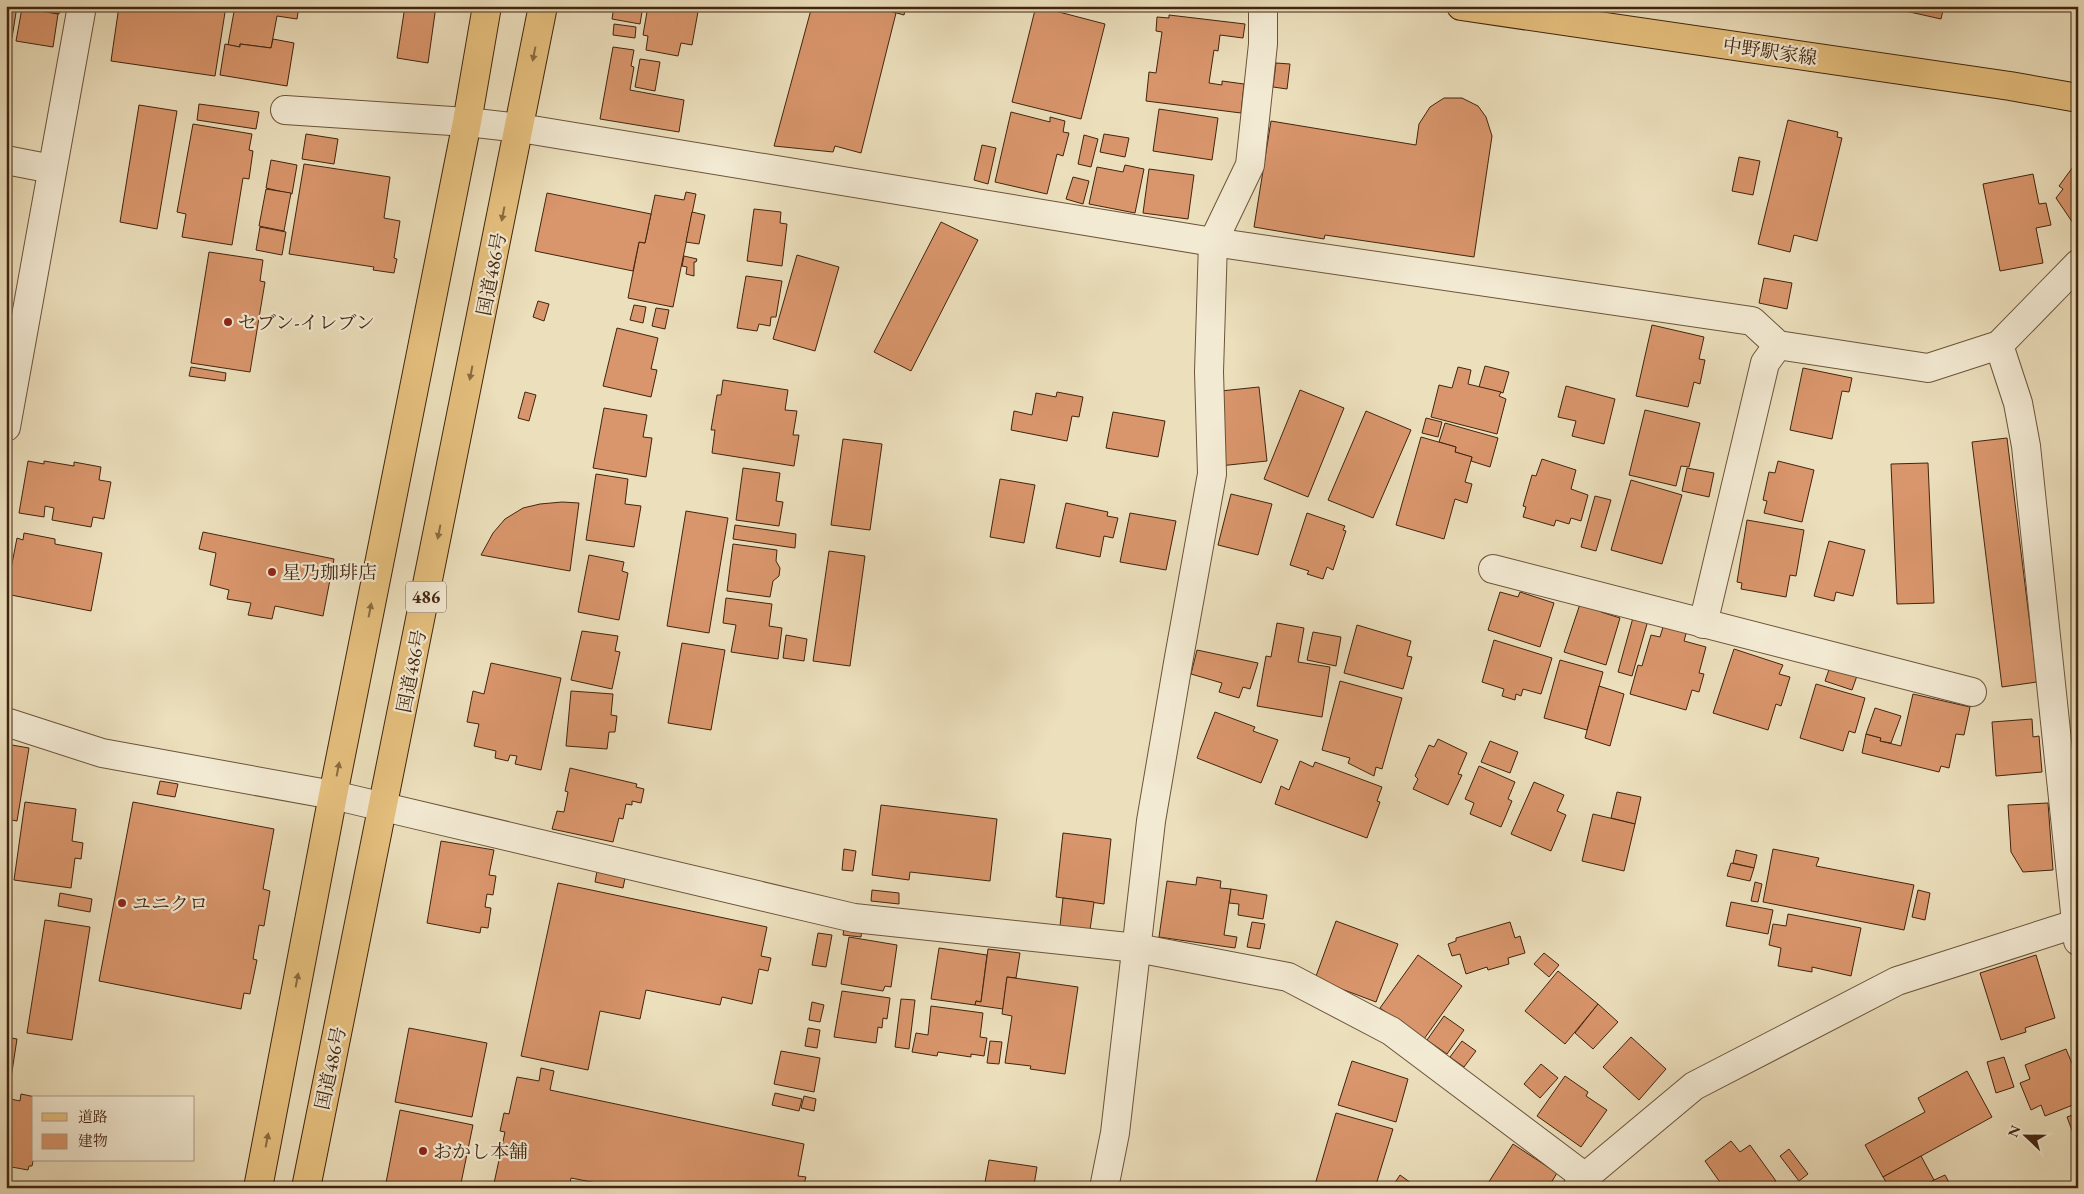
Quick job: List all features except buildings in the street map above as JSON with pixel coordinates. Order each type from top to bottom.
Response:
[{"type":"main road","points":[[258,1188],[333,795],[467,122],[487,6]]},
{"type":"main road","name":"国道486号","points":[[306,1188],[543,6]]},
{"type":"main road","name":"中野駅家線","points":[[1462,6],[2078,98]]},
{"type":"street","points":[[6,427],[12,364],[52,169],[82,6]]},
{"type":"street","points":[[1104,1188],[1115,1133],[1151,821],[1212,474],[1209,372],[1213,242],[1250,165],[1262,44],[1263,6]]},
{"type":"street","points":[[285,110],[467,122],[520,128],[1213,242],[1752,321],[1778,345],[1928,368],[1999,346],[2078,264]]},
{"type":"street","points":[[6,160],[52,169]]},
{"type":"street","points":[[1703,624],[1765,363],[1778,345]]},
{"type":"street","points":[[6,722],[102,753],[333,795],[383,809],[854,918],[1137,948],[1288,977],[1391,1031],[1581,1182],[1694,1086],[1897,981],[2076,932],[2026,446],[2018,403],[1999,346]]},
{"type":"street","points":[[1493,569],[1972,692]]},
{"type":"place","name":"セブン-イレブン","points":[[228,322]]},
{"type":"place","name":"星乃珈琲店","points":[[272,572]]},
{"type":"place","name":"ユニクロ","points":[[122,903]]},
{"type":"place","name":"おかし本舗","points":[[423,1151]]}]
